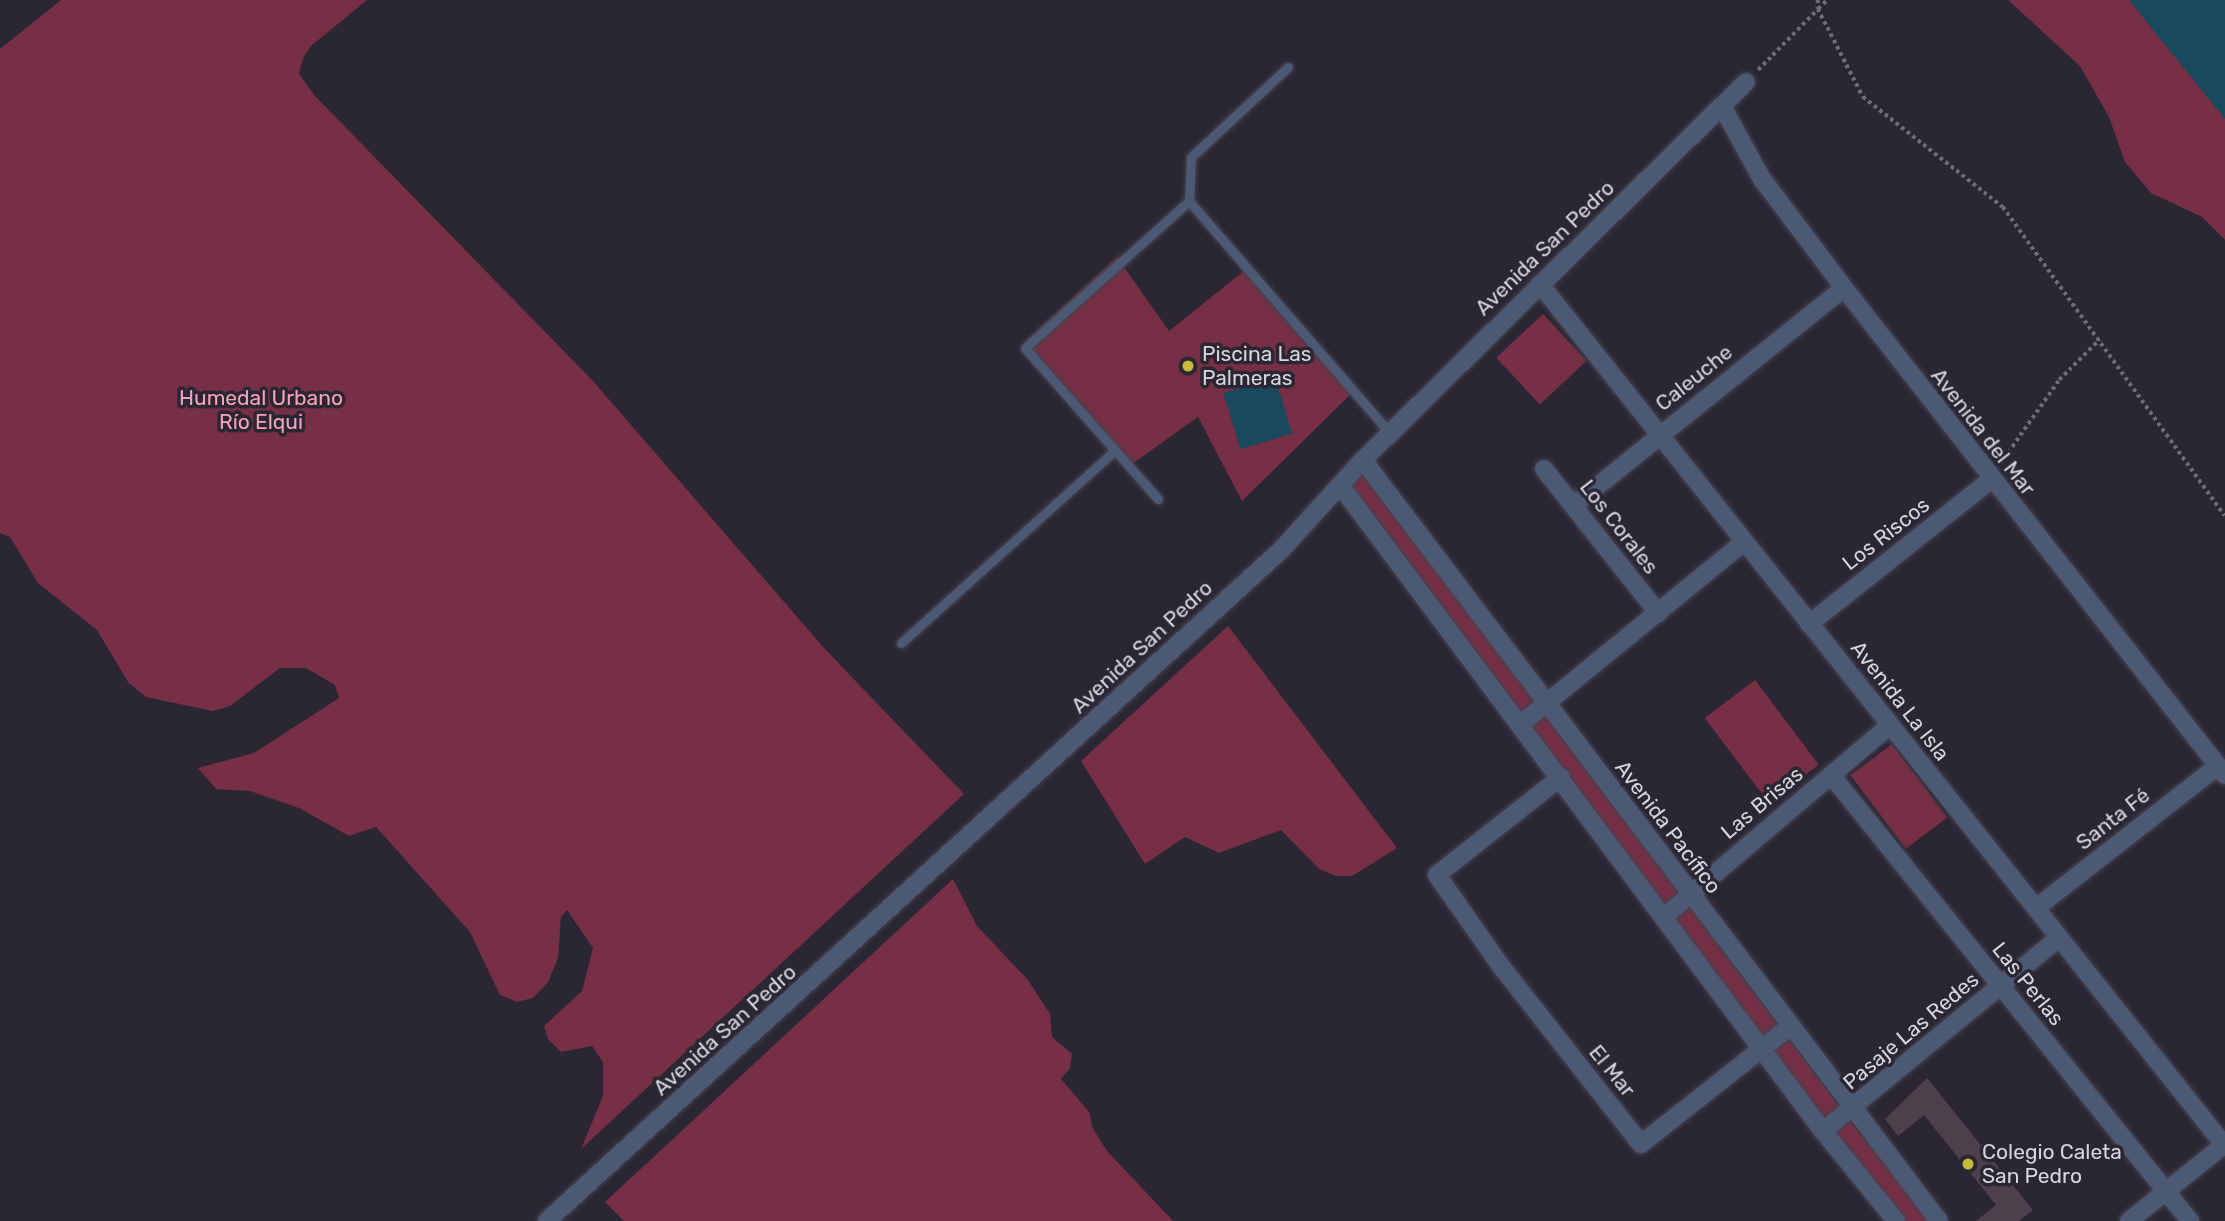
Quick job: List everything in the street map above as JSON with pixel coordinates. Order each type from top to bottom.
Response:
[{"type":"street","name":"Avenida San Pedro","points":[[547,1221],[1271,559],[1363,460],[1746,82]]},
{"type":"street","name":"Avenida del Mar","points":[[1722,106],[1762,179],[1844,288],[1991,480],[2222,770]]},
{"type":"street","name":"Avenida La Isla","points":[[1540,284],[2225,1145]]},
{"type":"street","name":"Caleuche","points":[[1574,505],[1844,288]]},
{"type":"street","name":"Avenida Pacífico","points":[[1363,460],[1851,1110],[1938,1221]]},
{"type":"street","name":"Los Corales","points":[[1544,469],[1658,613]]},
{"type":"street","name":"Los Riscos","points":[[1809,624],[1991,480]]},
{"type":"street","points":[[1340,485],[1522,723],[1823,1131],[1896,1221]]},
{"type":"street","points":[[1522,723],[1744,542]]},
{"type":"street","name":"Las Brisas","points":[[1665,916],[1890,725]]},
{"type":"street","name":"Santa Fé","points":[[2036,908],[2222,770]]},
{"type":"street","name":"Las Perlas","points":[[1831,775],[2190,1221]]},
{"type":"street","name":"El Mar","points":[[1561,776],[1437,875],[1500,965],[1641,1144],[1789,1027]]},
{"type":"street","name":"Pasaje Las Redes","points":[[1823,1131],[2059,938]]},
{"type":"street","points":[[2129,1221],[2225,1145]]},
{"type":"lane","points":[[1289,67],[1191,157],[1189,201],[1390,433]]},
{"type":"lane","points":[[1158,499],[1025,348],[1189,201]]},
{"type":"lane","points":[[901,643],[1115,450]]},
{"type":"path","points":[[1818,0],[1818,9],[1863,97],[2003,207],[2225,516]]},
{"type":"path","points":[[1746,82],[1827,0]]},
{"type":"path","points":[[1991,480],[2059,380],[2099,341]]},
{"type":"green space","name":"Humedal Urbano Río Elqui","points":[[61,0],[367,0],[311,46],[303,58],[299,74],[315,96],[593,381],[824,648],[964,794],[581,1149],[603,1096],[603,1062],[592,1046],[561,1052],[548,1039],[544,1026],[582,991],[593,948],[567,910],[561,917],[558,958],[548,982],[533,998],[517,1002],[500,995],[470,932],[376,827],[349,836],[299,808],[250,791],[216,789],[198,768],[254,753],[339,698],[335,685],[306,668],[280,668],[230,706],[213,711],[146,697],[128,682],[97,630],[38,583],[10,537],[0,533],[0,49]]},
{"type":"green space","points":[[2008,0],[2225,0],[2225,240],[2202,217],[2151,193],[2125,162],[2109,117],[2080,66]]},
{"type":"green space","name":"Piscina Las Palmeras","points":[[1117,257],[1169,331],[1245,270],[1354,391],[1242,501],[1198,417],[1125,469],[1025,341]]},
{"type":"green space","points":[[1543,314],[1587,361],[1540,404],[1496,358]]},
{"type":"green space","points":[[1362,471],[1845,1114],[1929,1221],[1905,1221],[1828,1126],[1349,485]]},
{"type":"green space","points":[[1228,626],[1397,848],[1352,876],[1336,876],[1319,869],[1281,830],[1219,853],[1185,837],[1145,864],[1081,761]]},
{"type":"green space","points":[[1755,680],[1819,765],[1768,803],[1705,718]]},
{"type":"green space","points":[[1892,744],[1947,817],[1906,849],[1850,775]]},
{"type":"green space","points":[[953,879],[977,926],[1028,980],[1050,1014],[1052,1037],[1072,1054],[1070,1068],[1061,1079],[1090,1113],[1092,1127],[1107,1151],[1173,1221],[624,1221],[605,1202]]},
{"type":"water","points":[[2129,0],[2225,0],[2225,119]]},
{"type":"water","points":[[1275,377],[1292,433],[1241,449],[1223,393]]},
{"type":"building","points":[[1927,1078],[2033,1210],[2019,1221],[1976,1221],[1996,1205],[1924,1115],[1898,1136],[1885,1119]]},
{"type":"place","name":"Piscina Las Palmeras","points":[[1188,366]]},
{"type":"place","name":"Colegio Caleta San Pedro","points":[[1968,1164]]}]
